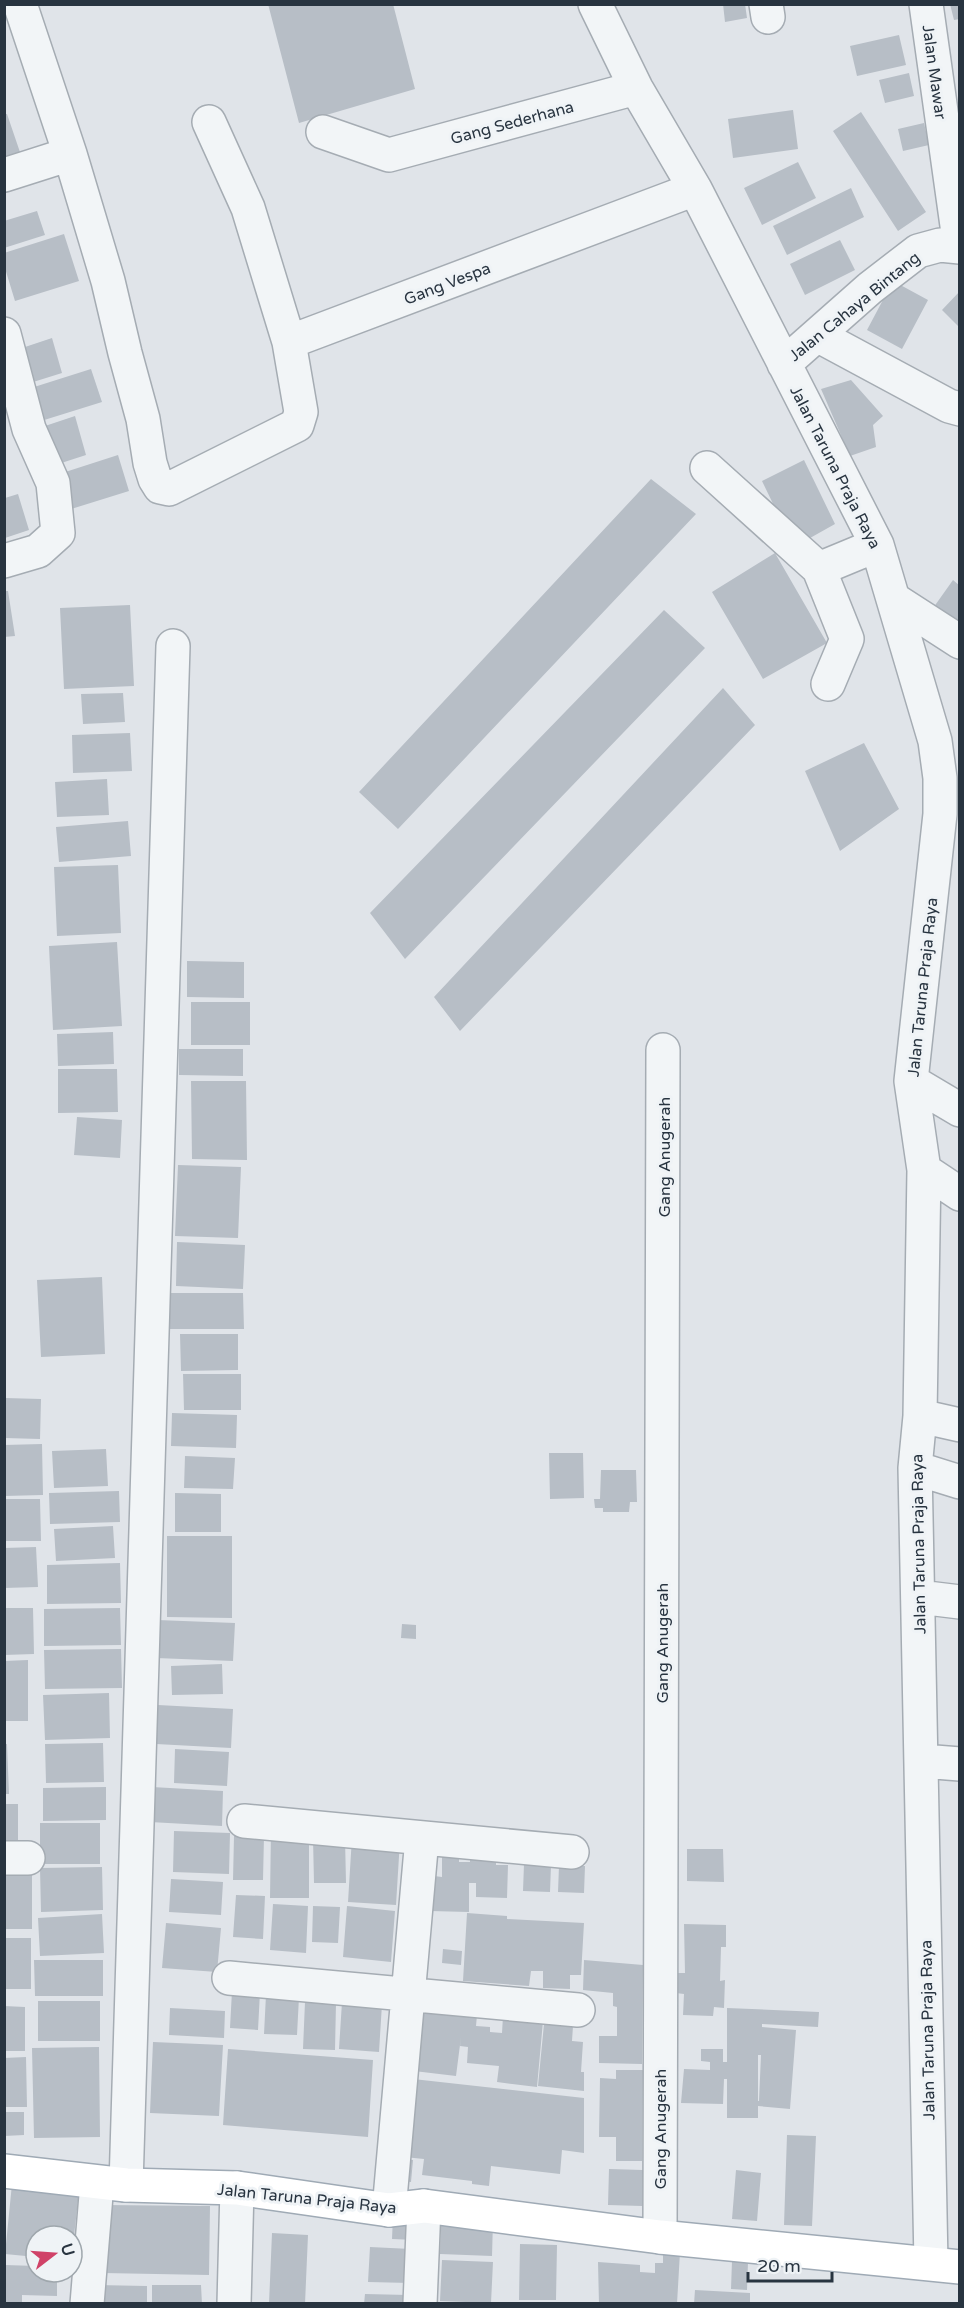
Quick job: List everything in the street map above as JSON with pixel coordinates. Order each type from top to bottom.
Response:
[{"type":"main road","name":"Jalan Taruna Praja Raya","points":[[4,2171],[112,2184],[237,2187],[389,2210],[424,2206],[660,2237],[945,2265]]},
{"type":"street","points":[[20,4],[70,154],[108,281],[143,419],[150,464],[160,487],[169,489],[297,425],[301,412],[289,342],[248,208],[209,122]]},
{"type":"street","name":"Jalan Taruna Praja Raya","points":[[595,4],[636,88],[695,189],[877,544],[935,741],[940,778],[940,814],[911,1081],[924,1170],[920,1416],[915,1468],[922,1761],[945,2265]]},
{"type":"street","name":"Jalan Mawar","points":[[926,4],[960,247]]},
{"type":"street","name":"Gang Sederhana","points":[[323,132],[389,155],[636,88]]},
{"type":"street","points":[[4,175],[70,154]]},
{"type":"street","name":"Gang Vespa","points":[[289,342],[695,189]]},
{"type":"street","name":"Jalan Cahaya Bintang","points":[[784,364],[870,288],[918,251],[940,245],[960,247]]},
{"type":"street","points":[[4,334],[29,429],[53,483],[58,533],[38,551],[4,561]]},
{"type":"street","points":[[817,335],[949,406],[960,408]]},
{"type":"street","points":[[707,468],[819,569],[848,639],[828,684]]},
{"type":"street","points":[[819,569],[877,544]]},
{"type":"street","points":[[895,600],[960,642]]},
{"type":"street","points":[[87,2304],[112,2184],[173,646]]},
{"type":"street","name":"Gang Anugerah","points":[[660,2237],[663,1050]]},
{"type":"street","points":[[911,1081],[960,1110]]},
{"type":"street","points":[[924,1170],[960,1194]]},
{"type":"street","points":[[920,1416],[960,1425]]},
{"type":"street","points":[[915,1468],[960,1482]]},
{"type":"street","points":[[919,1597],[960,1602]]},
{"type":"street","points":[[922,1761],[960,1764]]},
{"type":"street","points":[[244,1821],[572,1852]]},
{"type":"street","points":[[389,2210],[422,1838]]},
{"type":"street","points":[[229,1978],[578,2010]]},
{"type":"street","points":[[234,2304],[237,2187]]},
{"type":"street","points":[[420,2304],[424,2206]]},
{"type":"building","points":[[268,4],[393,4],[415,89],[299,123]]},
{"type":"building","points":[[723,4],[745,4],[747,18],[725,22]]},
{"type":"building","points":[[950,4],[960,4],[960,19],[954,20]]},
{"type":"building","points":[[899,35],[906,65],[857,76],[850,46]]},
{"type":"building","points":[[909,73],[914,96],[885,103],[879,80]]},
{"type":"building","points":[[793,110],[798,149],[733,158],[728,119]]},
{"type":"building","points":[[861,112],[926,212],[898,231],[833,131]]},
{"type":"building","points":[[4,114],[7,114],[23,161],[4,167]]},
{"type":"building","points":[[924,123],[929,145],[903,151],[898,129]]},
{"type":"building","points":[[798,162],[816,198],[762,225],[744,188]]},
{"type":"building","points":[[851,188],[864,217],[787,255],[773,226]]},
{"type":"building","points":[[37,211],[45,235],[4,248],[4,221]]},
{"type":"building","points":[[64,234],[79,281],[15,301],[4,265],[4,253]]},
{"type":"building","points":[[840,240],[855,270],[805,295],[790,264]]},
{"type":"building","points":[[893,281],[928,300],[902,349],[867,330]]},
{"type":"building","points":[[960,291],[960,328],[942,310]]},
{"type":"building","points":[[52,338],[62,373],[30,383],[19,349]]},
{"type":"building","points":[[91,369],[102,402],[41,421],[31,388]]},
{"type":"building","points":[[851,380],[883,416],[873,425],[876,447],[850,456],[821,389]]},
{"type":"building","points":[[75,416],[86,455],[52,466],[39,428]]},
{"type":"building","points":[[118,455],[129,491],[68,510],[56,475]]},
{"type":"building","points":[[804,460],[835,524],[794,547],[762,481]]},
{"type":"building","points":[[651,479],[696,514],[398,829],[359,792]]},
{"type":"building","points":[[18,494],[29,530],[5,538],[5,498]]},
{"type":"building","points":[[775,553],[827,643],[763,679],[712,592]]},
{"type":"building","points":[[953,580],[960,586],[960,628],[931,611]]},
{"type":"building","points":[[4,591],[8,591],[15,636],[4,637]]},
{"type":"building","points":[[130,605],[134,686],[64,689],[60,608]]},
{"type":"building","points":[[664,610],[705,648],[405,959],[370,913]]},
{"type":"building","points":[[723,688],[755,725],[460,1031],[434,997]]},
{"type":"building","points":[[123,693],[125,722],[83,724],[81,694]]},
{"type":"building","points":[[130,733],[132,771],[73,773],[72,735]]},
{"type":"building","points":[[864,743],[899,809],[840,851],[805,771]]},
{"type":"building","points":[[107,779],[109,815],[57,817],[55,782]]},
{"type":"building","points":[[128,821],[131,856],[59,862],[56,827]]},
{"type":"building","points":[[118,865],[121,933],[57,936],[54,867]]},
{"type":"building","points":[[117,942],[122,1026],[53,1030],[49,946]]},
{"type":"building","points":[[187,961],[244,962],[244,998],[187,997]]},
{"type":"building","points":[[191,1002],[250,1002],[250,1045],[191,1045]]},
{"type":"building","points":[[113,1032],[114,1064],[58,1066],[57,1034]]},
{"type":"building","points":[[179,1049],[243,1049],[243,1076],[179,1075]]},
{"type":"building","points":[[58,1069],[117,1069],[118,1112],[58,1113]]},
{"type":"building","points":[[191,1081],[246,1081],[247,1160],[192,1159]]},
{"type":"building","points":[[77,1117],[122,1120],[120,1158],[74,1155]]},
{"type":"building","points":[[178,1165],[241,1167],[238,1238],[175,1236]]},
{"type":"building","points":[[177,1242],[245,1245],[243,1289],[176,1286]]},
{"type":"building","points":[[102,1277],[105,1354],[41,1357],[37,1280]]},
{"type":"building","points":[[167,1293],[243,1293],[244,1329],[168,1329]]},
{"type":"building","points":[[180,1334],[238,1334],[238,1370],[181,1371]]},
{"type":"building","points":[[183,1374],[241,1374],[241,1410],[184,1410]]},
{"type":"building","points":[[5,1398],[41,1399],[40,1439],[5,1438]]},
{"type":"building","points":[[172,1413],[237,1415],[236,1448],[171,1446]]},
{"type":"building","points":[[42,1444],[43,1495],[4,1496],[4,1445]]},
{"type":"building","points":[[106,1449],[108,1486],[54,1488],[52,1451]]},
{"type":"building","points":[[549,1453],[583,1453],[584,1498],[550,1499]]},
{"type":"building","points":[[185,1456],[235,1458],[233,1489],[184,1488]]},
{"type":"building","points":[[601,1470],[636,1470],[637,1502],[630,1502],[629,1512],[603,1512],[603,1508],[595,1508],[594,1499],[600,1499]]},
{"type":"building","points":[[119,1491],[120,1522],[50,1524],[49,1493]]},
{"type":"building","points":[[175,1493],[221,1494],[221,1532],[175,1532]]},
{"type":"building","points":[[4,1499],[40,1499],[41,1541],[4,1541]]},
{"type":"building","points":[[113,1526],[115,1558],[56,1561],[54,1529]]},
{"type":"building","points":[[167,1536],[232,1536],[232,1618],[167,1617]]},
{"type":"building","points":[[36,1547],[38,1587],[4,1588],[4,1548]]},
{"type":"building","points":[[120,1563],[121,1603],[47,1604],[47,1565]]},
{"type":"building","points":[[4,1608],[33,1608],[34,1654],[4,1655]]},
{"type":"building","points":[[120,1608],[121,1645],[44,1646],[44,1609]]},
{"type":"building","points":[[157,1620],[235,1623],[233,1661],[156,1658]]},
{"type":"building","points":[[402,1624],[416,1625],[416,1639],[401,1638]]},
{"type":"building","points":[[121,1649],[122,1688],[45,1689],[44,1650]]},
{"type":"building","points":[[28,1660],[28,1721],[4,1721],[4,1661]]},
{"type":"building","points":[[222,1664],[223,1694],[172,1695],[171,1666]]},
{"type":"building","points":[[109,1693],[110,1738],[45,1740],[43,1695]]},
{"type":"building","points":[[158,1705],[233,1709],[231,1748],[156,1744]]},
{"type":"building","points":[[103,1743],[104,1782],[46,1783],[45,1744]]},
{"type":"building","points":[[4,1744],[7,1744],[9,1794],[4,1794]]},
{"type":"building","points":[[175,1749],[229,1752],[227,1786],[174,1783]]},
{"type":"building","points":[[106,1787],[106,1820],[43,1821],[43,1788]]},
{"type":"building","points":[[152,1787],[223,1791],[222,1826],[150,1822]]},
{"type":"building","points":[[4,1804],[18,1804],[18,1841],[4,1841]]},
{"type":"building","points":[[40,1823],[100,1823],[100,1864],[40,1864]]},
{"type":"building","points":[[271,1829],[309,1829],[309,1898],[270,1898]]},
{"type":"building","points":[[174,1831],[230,1833],[229,1874],[173,1872]]},
{"type":"building","points":[[234,1836],[264,1836],[263,1880],[233,1880]]},
{"type":"building","points":[[352,1837],[400,1840],[396,1905],[348,1902]]},
{"type":"building","points":[[313,1838],[345,1838],[346,1883],[314,1883]]},
{"type":"building","points":[[687,1849],[723,1849],[724,1882],[687,1881]]},
{"type":"building","points":[[442,1857],[459,1857],[459,1862],[470,1862],[470,1857],[482,1858],[482,1861],[496,1861],[496,1865],[508,1865],[507,1898],[476,1897],[476,1883],[469,1883],[469,1912],[430,1911],[434,1876],[442,1877]]},
{"type":"building","points":[[524,1864],[551,1865],[550,1892],[523,1891]]},
{"type":"building","points":[[559,1866],[585,1866],[584,1893],[558,1892]]},
{"type":"building","points":[[102,1867],[103,1910],[41,1912],[40,1868]]},
{"type":"building","points":[[4,1875],[32,1875],[32,1929],[4,1929]]},
{"type":"building","points":[[171,1879],[223,1882],[221,1915],[169,1912]]},
{"type":"building","points":[[236,1895],[265,1896],[263,1939],[233,1937]]},
{"type":"building","points":[[273,1904],[308,1906],[306,1953],[270,1950]]},
{"type":"building","points":[[313,1906],[340,1907],[338,1943],[312,1942]]},
{"type":"building","points":[[347,1906],[395,1911],[391,1962],[343,1957]]},
{"type":"building","points":[[467,1913],[507,1916],[507,1919],[584,1923],[581,1975],[570,1975],[570,1989],[543,1988],[543,1971],[531,1971],[529,1986],[463,1981]]},
{"type":"building","points":[[102,1914],[104,1953],[40,1956],[38,1918]]},
{"type":"building","points":[[166,1923],[221,1928],[217,1972],[162,1968]]},
{"type":"building","points":[[684,1924],[726,1925],[726,1947],[721,1947],[720,1981],[725,1980],[724,2008],[714,2007],[713,2016],[683,2015],[684,1994],[676,1993],[677,1973],[685,1973]]},
{"type":"building","points":[[4,1938],[31,1938],[31,1989],[4,1989]]},
{"type":"building","points":[[443,1949],[462,1951],[461,1965],[442,1963]]},
{"type":"building","points":[[34,1960],[103,1960],[103,1996],[35,1996]]},
{"type":"building","points":[[584,1960],[643,1965],[642,2064],[599,2063],[599,2036],[617,2036],[617,2007],[613,2006],[613,1993],[583,1990]]},
{"type":"building","points":[[232,1991],[260,1992],[258,2030],[230,2028]]},
{"type":"building","points":[[266,1995],[299,1997],[297,2035],[264,2034]]},
{"type":"building","points":[[38,2001],[100,2001],[100,2041],[38,2041]]},
{"type":"building","points":[[305,2002],[336,2003],[335,2050],[303,2049]]},
{"type":"building","points":[[342,2002],[382,2004],[379,2052],[339,2049]]},
{"type":"building","points":[[4,2006],[25,2007],[25,2051],[4,2051]]},
{"type":"building","points":[[170,2008],[225,2011],[224,2038],[169,2035]]},
{"type":"building","points":[[727,2008],[819,2012],[818,2027],[762,2024],[762,2027],[796,2030],[790,2109],[758,2106],[758,2118],[727,2118],[727,2079],[724,2079],[723,2104],[681,2103],[684,2069],[710,2070],[710,2062],[701,2061],[701,2049],[723,2049],[723,2062],[727,2062]],"holes":[[[758,2055],[761,2055],[759,2101],[758,2101]]]},
{"type":"building","points":[[420,2009],[477,2015],[476,2026],[490,2027],[490,2032],[502,2033],[503,2016],[543,2021],[537,2087],[497,2082],[499,2066],[467,2063],[468,2047],[460,2046],[461,2037],[456,2076],[414,2071]]},
{"type":"building","points":[[544,2024],[573,2026],[572,2041],[583,2042],[581,2072],[584,2072],[584,2091],[538,2086]]},
{"type":"building","points":[[153,2042],[223,2045],[219,2116],[150,2113]]},
{"type":"building","points":[[99,2047],[100,2137],[34,2138],[32,2048]]},
{"type":"building","points":[[228,2049],[373,2060],[368,2137],[223,2125]]},
{"type":"building","points":[[26,2057],[27,2107],[4,2107],[4,2058]]},
{"type":"building","points":[[616,2070],[643,2070],[642,2161],[616,2161],[616,2137],[599,2137],[600,2078],[616,2079]]},
{"type":"building","points":[[413,2079],[584,2098],[584,2153],[562,2150],[560,2174],[491,2166],[489,2186],[472,2184],[472,2181],[422,2175],[424,2159],[404,2157]]},
{"type":"building","points":[[4,2112],[24,2112],[24,2135],[4,2136]]},
{"type":"building","points":[[787,2135],[816,2136],[812,2226],[784,2225]]},
{"type":"building","points":[[404,2159],[413,2160],[411,2182],[402,2181]]},
{"type":"building","points":[[609,2169],[643,2170],[642,2206],[608,2205]]},
{"type":"building","points":[[736,2170],[761,2173],[757,2221],[732,2219]]},
{"type":"building","points":[[12,2184],[79,2191],[75,2224],[24,2224],[24,2256],[5,2254]]},
{"type":"building","points":[[104,2205],[210,2206],[209,2275],[103,2273]]},
{"type":"building","points":[[393,2216],[417,2217],[416,2240],[392,2239]]},
{"type":"building","points":[[441,2219],[493,2221],[492,2256],[440,2254]]},
{"type":"building","points":[[272,2233],[308,2235],[305,2304],[269,2304]]},
{"type":"building","points":[[520,2244],[557,2245],[556,2300],[519,2300]]},
{"type":"building","points":[[370,2247],[411,2249],[410,2283],[368,2282]]},
{"type":"building","points":[[663,2251],[680,2252],[677,2304],[599,2304],[598,2262],[640,2265],[640,2272],[655,2273],[655,2263],[663,2263]]},
{"type":"building","points":[[442,2260],[493,2262],[491,2303],[440,2301]]},
{"type":"building","points":[[732,2261],[748,2262],[747,2290],[731,2289]]},
{"type":"building","points":[[5,2265],[24,2266],[24,2284],[57,2284],[57,2296],[22,2295],[22,2304],[5,2304]]},
{"type":"building","points":[[96,2285],[147,2286],[147,2304],[96,2304]]},
{"type":"building","points":[[152,2285],[201,2285],[202,2304],[152,2304]]},
{"type":"building","points":[[695,2290],[750,2293],[750,2304],[694,2304]]},
{"type":"building","points":[[365,2294],[408,2295],[408,2304],[364,2304]]}]
